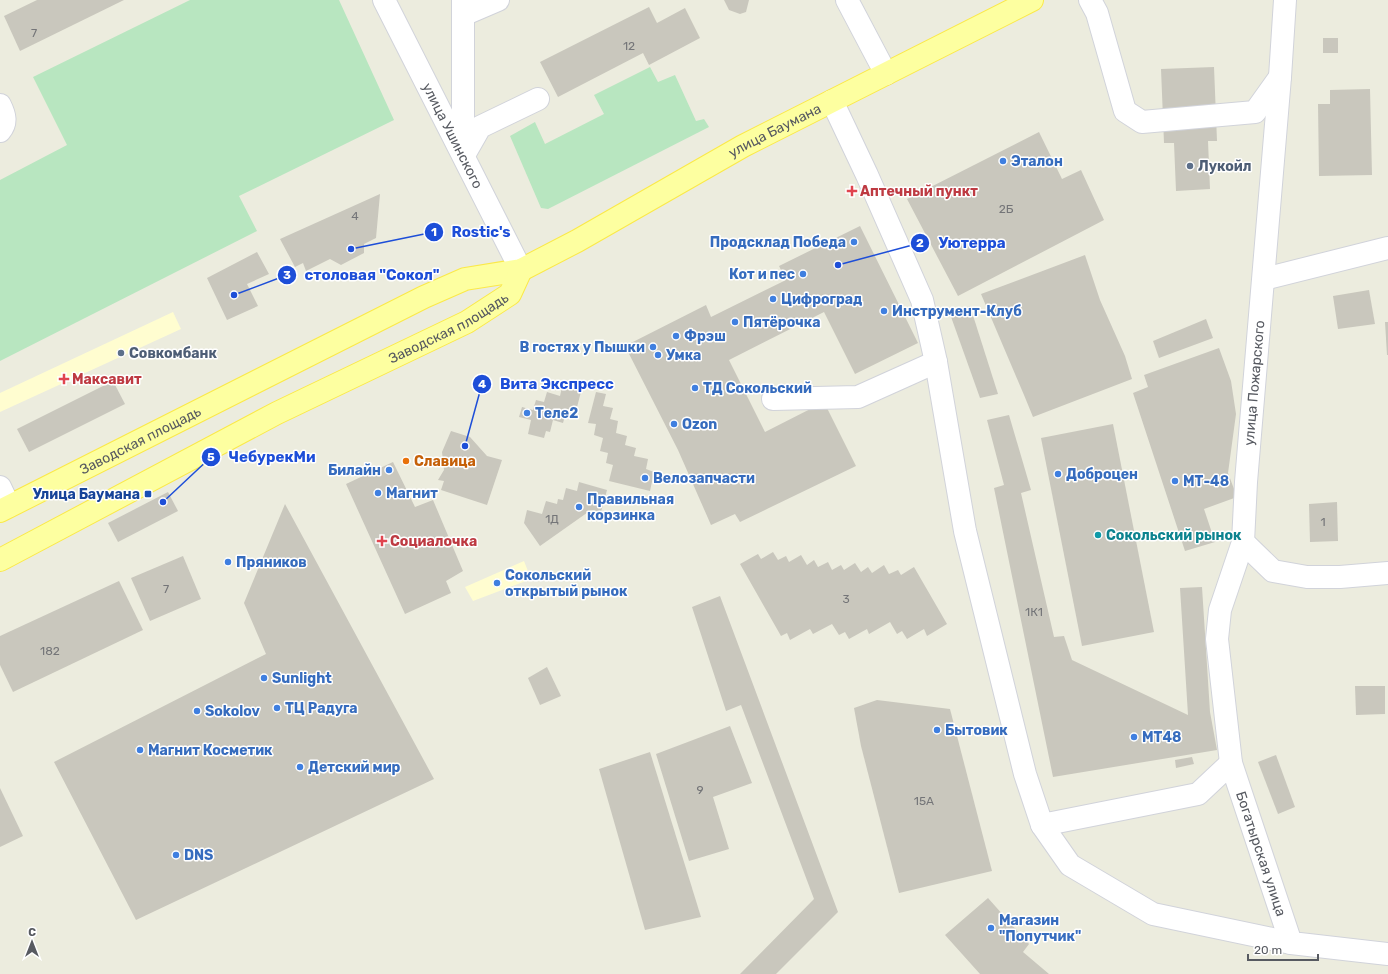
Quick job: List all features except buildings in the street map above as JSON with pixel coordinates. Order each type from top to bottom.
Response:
[{"type":"main road","name":"улица Баумана","points":[[521,270],[577,241],[743,146],[1032,0]]},
{"type":"main road","name":"Заводская площадь","points":[[3,502],[424,297],[465,279],[521,270]]},
{"type":"main road","name":"Заводская площадь","points":[[0,560],[278,413],[467,322],[510,294],[521,270]]},
{"type":"street","name":"улица Ушинского","points":[[384,0],[521,270]]},
{"type":"street","points":[[463,156],[463,8],[498,0]]},
{"type":"street","points":[[847,0],[886,74]]},
{"type":"street","points":[[1090,0],[1097,13],[1126,111],[1142,122],[1254,112],[1280,77]]},
{"type":"street","name":"улица Пожарского","points":[[1231,763],[1217,639],[1220,610],[1243,542],[1247,474],[1264,279],[1285,0]]},
{"type":"street","points":[[463,156],[480,127],[538,98]]},
{"type":"street","points":[[832,101],[867,174],[922,300],[936,362],[965,531],[1025,774],[1042,826],[1070,865],[1153,914],[1291,943],[1388,954]]},
{"type":"street","points":[[0,105],[4,112],[5,122],[0,132]]},
{"type":"street","points":[[1264,279],[1388,248]]},
{"type":"street","points":[[773,399],[858,397],[936,362]]},
{"type":"street","points":[[1243,542],[1274,570],[1307,577],[1340,577],[1388,573]]},
{"type":"street","points":[[1042,826],[1198,794],[1231,763]]},
{"type":"street","name":"Богатырская улица","points":[[1231,763],[1291,943]]},
{"type":"shaded area","points":[[173,312],[181,329],[0,412],[0,393]]},
{"type":"shaded area","name":"Сокольский открытый рынок","points":[[524,561],[531,579],[473,601],[465,587]]},
{"type":"green space","points":[[190,0],[339,0],[394,120],[239,196],[257,231],[0,361],[0,180],[67,145],[33,77]]},
{"type":"green space","points":[[650,67],[658,82],[675,75],[696,121],[704,119],[709,127],[548,209],[541,208],[510,136],[535,122],[545,144],[604,114],[594,95]]},
{"type":"place","name":"Эталон","points":[[1003,161]]},
{"type":"place","name":"Лукойл","points":[[1190,166]]},
{"type":"place","name":"Аптечный пункт","points":[[852,191]]},
{"type":"place","name":"Продсклад Победа","points":[[854,242]]},
{"type":"place","name":"Rostic's","points":[[351,249]]},
{"type":"place","name":"Уютерра","points":[[838,265]]},
{"type":"place","name":"Кот и пес","points":[[803,274]]},
{"type":"place","name":"столовая \"Сокол\"","points":[[234,295]]},
{"type":"place","name":"Цифроград","points":[[773,299]]},
{"type":"place","name":"Инструмент-Клуб","points":[[884,311]]},
{"type":"place","name":"Пятёрочка","points":[[735,322]]},
{"type":"place","name":"Фрэш","points":[[676,336]]},
{"type":"place","name":"В гостях у Пышки","points":[[653,347]]},
{"type":"place","name":"Совкомбанк","points":[[121,353]]},
{"type":"place","name":"Умка","points":[[658,355]]},
{"type":"place","name":"Максавит","points":[[64,379]]},
{"type":"place","name":"ТД Сокольский","points":[[695,388]]},
{"type":"place","name":"Теле2","points":[[527,413]]},
{"type":"place","name":"Ozon","points":[[674,424]]},
{"type":"place","name":"Вита Экспресс","points":[[465,446]]},
{"type":"place","name":"Славица","points":[[406,461]]},
{"type":"place","name":"Билайн","points":[[389,470]]},
{"type":"place","name":"Доброцен","points":[[1058,474]]},
{"type":"place","name":"Велозапчасти","points":[[645,478]]},
{"type":"place","name":"МТ-48","points":[[1175,481]]},
{"type":"place","name":"Магнит","points":[[378,493]]},
{"type":"place","name":"Улица Баумана","points":[[148,494]]},
{"type":"place","name":"ЧебурекМи","points":[[163,502]]},
{"type":"place","name":"Правильная корзинка","points":[[579,507]]},
{"type":"place","name":"Сокольский рынок","points":[[1098,535]]},
{"type":"place","name":"Социалочка","points":[[382,541]]},
{"type":"place","name":"Пряников","points":[[228,562]]},
{"type":"place","name":"Сокольский открытый рынок","points":[[497,583]]},
{"type":"place","name":"Sunlight","points":[[264,678]]},
{"type":"place","name":"ТЦ Радуга","points":[[277,708]]},
{"type":"place","name":"Sokolov","points":[[197,711]]},
{"type":"place","name":"Бытовик","points":[[937,730]]},
{"type":"place","name":"МТ48","points":[[1134,737]]},
{"type":"place","name":"Магнит Косметик","points":[[140,750]]},
{"type":"place","name":"Детский мир","points":[[300,767]]},
{"type":"place","name":"DNS","points":[[176,855]]},
{"type":"place","name":"Магазин \"Попутчик\"","points":[[991,928]]}]
